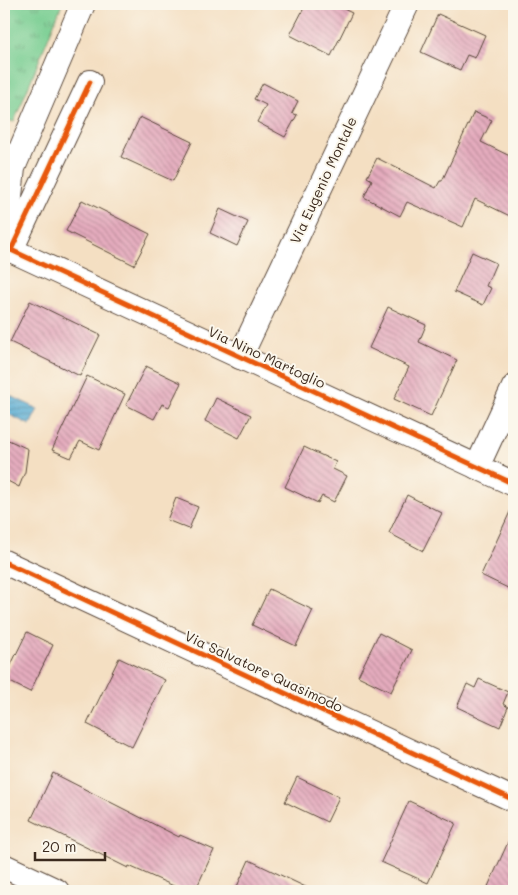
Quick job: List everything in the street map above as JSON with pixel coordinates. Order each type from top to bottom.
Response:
[{"type":"street","points":[[7,256],[13,168],[83,4]]},
{"type":"street","name":"Via Eugenio Montale","points":[[240,356],[407,4]]},
{"type":"street","points":[[7,256],[90,82]]},
{"type":"street","name":"Via Nino Martoglio","points":[[7,256],[240,356],[514,484]]},
{"type":"street","points":[[477,467],[514,387]]},
{"type":"street","name":"Via Salvatore Quasimodo","points":[[4,562],[514,800]]},
{"type":"street","points":[[4,866],[57,891]]},
{"type":"green space","points":[[4,4],[62,4],[14,122],[4,119]]},
{"type":"water","points":[[7,394],[38,409],[30,425],[4,412],[4,401]]},
{"type":"building","points":[[306,4],[333,4],[352,13],[331,56],[290,35]]},
{"type":"building","points":[[438,14],[485,35],[475,58],[467,55],[460,70],[421,52]]},
{"type":"building","points":[[263,83],[298,101],[292,113],[297,115],[285,137],[257,122],[266,105],[254,99]]},
{"type":"building","points":[[474,112],[492,120],[481,142],[514,158],[514,218],[475,199],[463,227],[407,202],[400,216],[364,197],[372,180],[367,177],[377,158],[436,188],[440,181],[442,181]]},
{"type":"building","points":[[140,117],[192,142],[173,181],[121,157]]},
{"type":"building","points":[[82,200],[150,234],[134,265],[66,231]]},
{"type":"building","points":[[220,209],[248,222],[237,246],[210,233]]},
{"type":"building","points":[[472,252],[496,263],[486,286],[491,288],[483,305],[454,292]]},
{"type":"building","points":[[30,301],[100,335],[80,376],[10,342]]},
{"type":"building","points":[[388,307],[426,325],[419,342],[457,360],[431,416],[394,399],[409,367],[369,348]]},
{"type":"building","points":[[146,366],[181,383],[169,407],[162,404],[154,419],[126,405]]},
{"type":"building","points":[[87,376],[125,394],[99,450],[80,441],[71,458],[52,450]]},
{"type":"building","points":[[216,398],[251,415],[239,438],[205,421]]},
{"type":"building","points":[[4,438],[28,449],[25,472],[19,487],[4,479]]},
{"type":"building","points":[[304,447],[336,462],[333,469],[347,476],[334,502],[322,496],[318,503],[285,487]]},
{"type":"building","points":[[407,495],[442,513],[423,551],[389,533]]},
{"type":"building","points":[[176,498],[198,507],[189,529],[167,520]]},
{"type":"building","points":[[514,503],[514,591],[481,575]]},
{"type":"building","points":[[269,589],[313,610],[296,646],[252,625]]},
{"type":"building","points":[[27,632],[53,645],[30,692],[4,679]]},
{"type":"building","points":[[379,633],[412,650],[391,692],[358,676]]},
{"type":"building","points":[[119,658],[165,680],[132,747],[87,724]]},
{"type":"building","points":[[479,679],[508,692],[503,704],[508,707],[500,727],[457,707],[467,684],[475,688]]},
{"type":"building","points":[[53,773],[179,837],[180,835],[214,850],[195,891],[185,891],[129,866],[128,868],[31,820]]},
{"type":"building","points":[[297,777],[339,797],[327,822],[285,802]]},
{"type":"building","points":[[409,801],[456,823],[428,883],[381,862]]},
{"type":"building","points":[[514,829],[514,891],[486,891]]},
{"type":"building","points":[[249,860],[314,891],[235,891]]},
{"type":"cycle path","points":[[90,82],[11,250],[514,484]]},
{"type":"cycle path","points":[[4,562],[514,800]]}]
